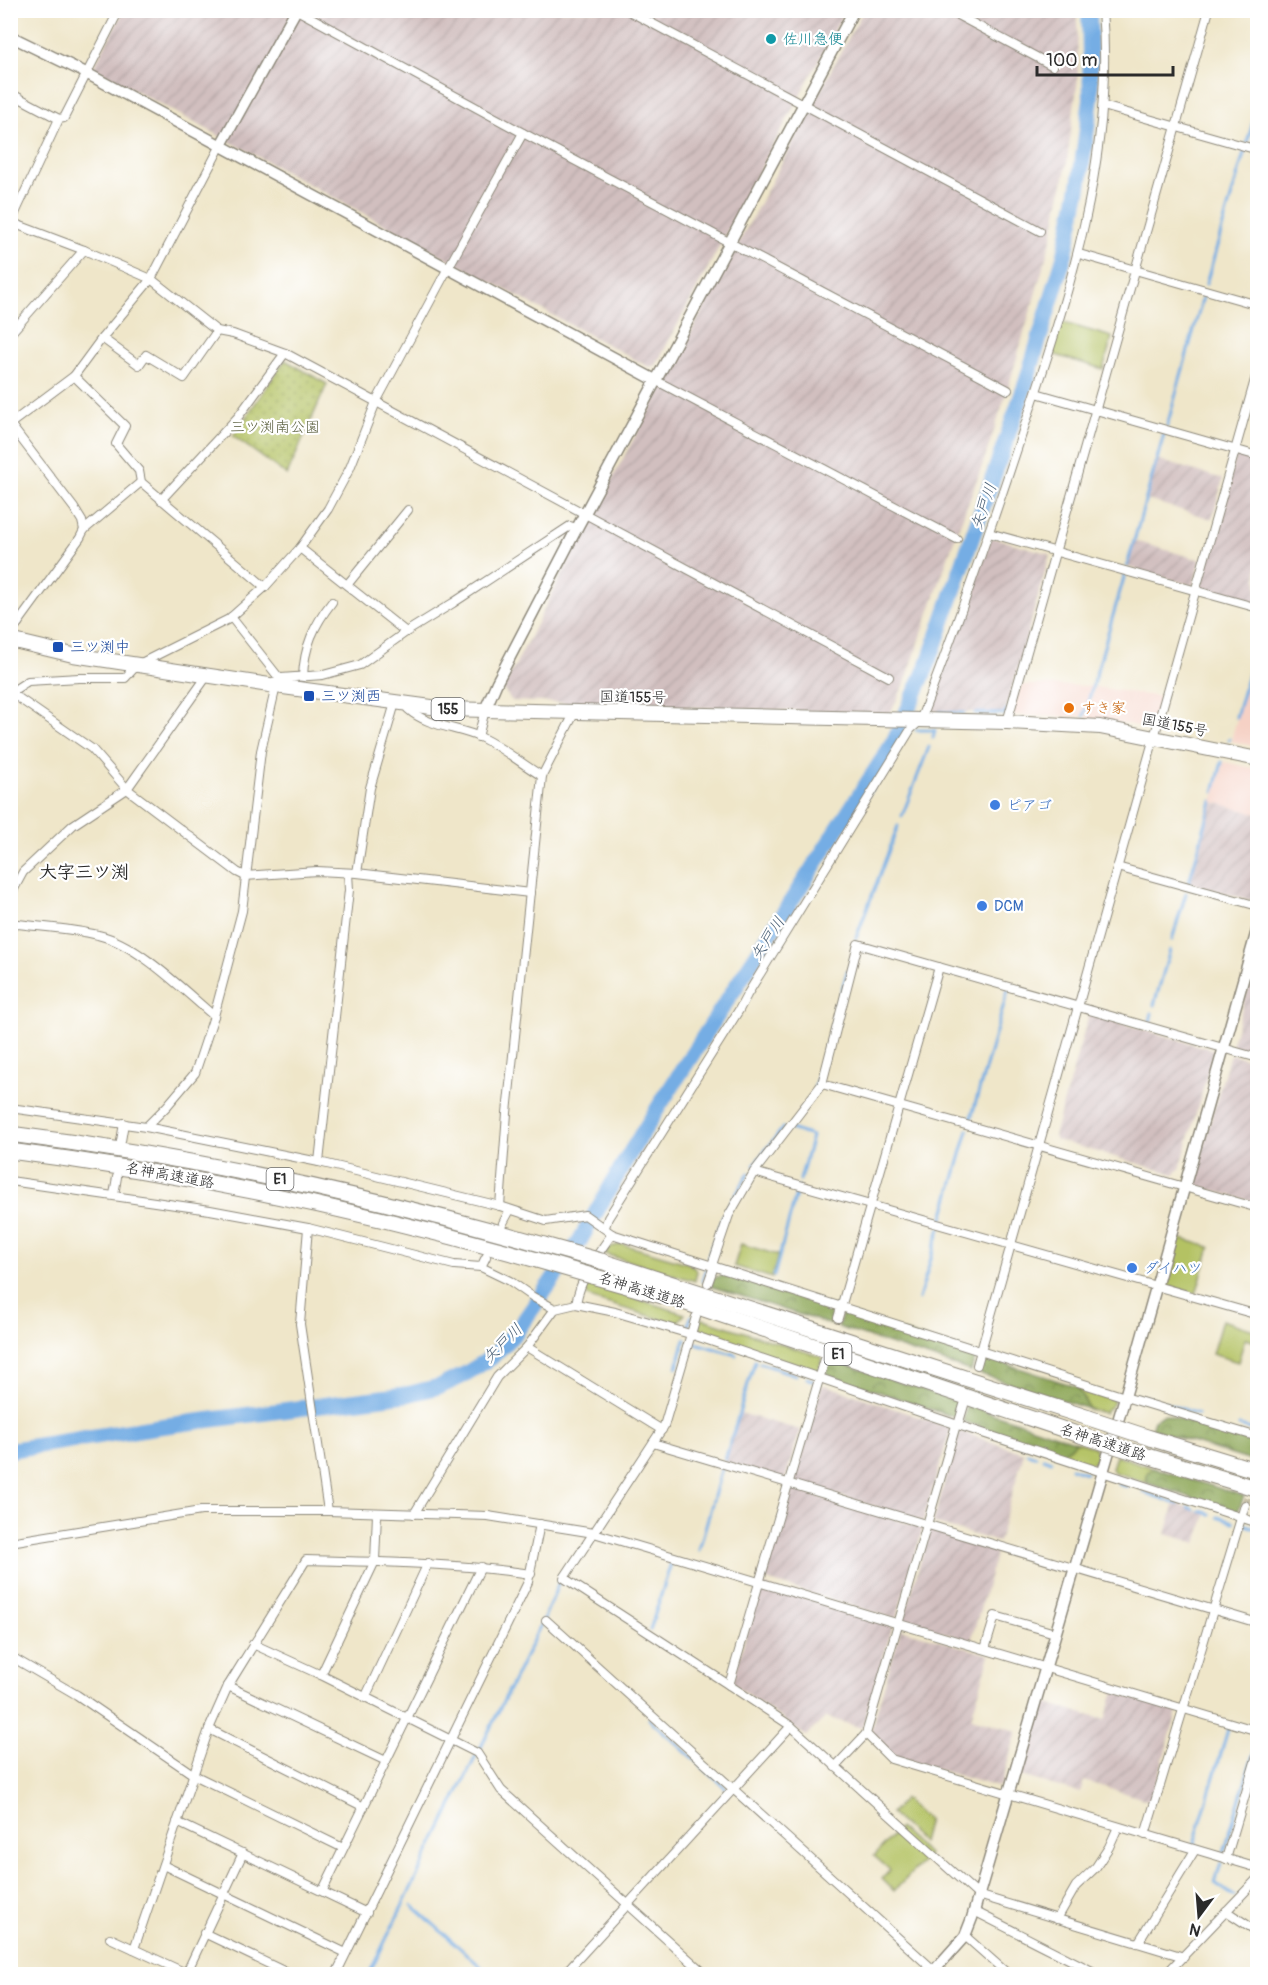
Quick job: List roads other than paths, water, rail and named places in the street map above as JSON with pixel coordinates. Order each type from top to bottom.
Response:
[{"type":"highway","name":"国道155号","points":[[10,640],[73,655],[446,709],[1007,722],[1100,728],[1257,759]]},
{"type":"highway","name":"名神高速道路","points":[[10,1134],[82,1143],[196,1162],[337,1191],[544,1245],[601,1261],[1257,1471]]},
{"type":"highway","name":"名神高速道路","points":[[10,1152],[80,1160],[194,1179],[334,1207],[461,1238],[680,1301],[1083,1436],[1257,1489]]},
{"type":"street","points":[[10,93],[59,119],[64,118],[119,10]]},
{"type":"street","points":[[84,530],[74,508],[10,424],[74,376],[151,279],[221,145],[296,10],[1008,390]]},
{"type":"street","points":[[627,10],[1040,231]]},
{"type":"street","points":[[478,737],[485,710],[497,682],[584,513],[854,10]]},
{"type":"street","points":[[948,10],[1053,66]]},
{"type":"street","points":[[604,1227],[918,721],[989,533],[1036,393],[1078,254],[1087,216],[1103,106],[1102,10]]},
{"type":"street","points":[[1007,722],[1209,10]]},
{"type":"street","points":[[10,36],[87,73],[655,380],[957,538]]},
{"type":"street","points":[[1103,106],[1257,150]]},
{"type":"street","points":[[59,119],[11,223],[84,250],[151,279],[217,331],[233,334],[285,353],[889,677]]},
{"type":"street","points":[[523,133],[376,402],[350,468],[328,509],[300,548],[265,587],[231,617],[137,665],[125,678],[28,681],[11,692],[92,748],[127,789],[245,876],[317,871],[353,873],[530,893]]},
{"type":"street","points":[[10,334],[84,250]]},
{"type":"street","points":[[1078,254],[1257,305]]},
{"type":"street","points":[[102,338],[139,365],[146,355],[184,378],[217,331]]},
{"type":"street","points":[[161,500],[238,417],[285,353]]},
{"type":"street","points":[[977,1365],[1257,369]]},
{"type":"street","points":[[74,376],[125,426],[116,444],[139,471],[141,482],[265,587]]},
{"type":"street","points":[[1036,393],[1257,456]]},
{"type":"street","points":[[10,634],[14,620],[84,530],[141,482]]},
{"type":"street","points":[[346,585],[408,510]]},
{"type":"street","points":[[278,683],[323,675],[360,665],[406,632],[570,526],[577,528]]},
{"type":"street","points":[[989,533],[1257,608]]},
{"type":"street","points":[[300,548],[406,632]]},
{"type":"street","points":[[303,677],[309,638],[332,602]]},
{"type":"street","points":[[146,1127],[195,1073],[214,1016],[242,910],[261,751],[278,683],[231,617]]},
{"type":"street","points":[[10,896],[23,872],[73,825],[127,789],[207,676]]},
{"type":"street","points":[[319,1162],[349,890],[370,788],[401,703],[412,713],[443,727],[478,737],[542,776]]},
{"type":"street","points":[[500,1206],[507,1113],[542,776],[575,712]]},
{"type":"street","points":[[1117,867],[1257,906]]},
{"type":"street","points":[[10,923],[99,935],[127,946],[160,970],[214,1016]]},
{"type":"street","points":[[546,1620],[935,1973],[965,1936],[974,1911],[1125,1397],[1257,927]]},
{"type":"street","points":[[708,1283],[729,1215],[754,1172],[822,1084],[858,944],[1257,1058]]},
{"type":"street","points":[[838,1318],[939,967]]},
{"type":"street","points":[[822,1084],[1257,1208]]},
{"type":"street","points":[[10,1108],[124,1123],[319,1162],[500,1206],[546,1221],[585,1215],[612,1234],[1257,1437]]},
{"type":"street","points":[[122,1141],[124,1123]]},
{"type":"street","points":[[754,1172],[1257,1315]]},
{"type":"street","points":[[114,1195],[117,1177]]},
{"type":"street","points":[[10,1181],[210,1210],[308,1228],[454,1265],[481,1268],[510,1281],[553,1308],[576,1304],[615,1312],[690,1334],[957,1425],[1257,1523]]},
{"type":"street","points":[[503,1223],[510,1210]]},
{"type":"street","points":[[308,1228],[300,1324],[327,1512]]},
{"type":"street","points":[[576,1304],[579,1287],[612,1234]]},
{"type":"street","points":[[481,1268],[486,1257]]},
{"type":"street","points":[[414,1514],[497,1377],[527,1347],[553,1308]]},
{"type":"street","points":[[696,1317],[662,1430],[564,1578],[791,1726],[978,1895],[1184,1957]]},
{"type":"street","points":[[527,1347],[662,1430]]},
{"type":"street","points":[[729,1685],[825,1359]]},
{"type":"street","points":[[835,1767],[866,1734],[926,1525],[964,1405]]},
{"type":"street","points":[[653,1443],[1257,1623]]},
{"type":"street","points":[[1146,1835],[1245,1505]]},
{"type":"street","points":[[10,1542],[201,1511],[488,1516],[594,1533],[1257,1731]]},
{"type":"street","points":[[321,1675],[375,1561],[377,1514]]},
{"type":"street","points":[[336,1974],[528,1582],[540,1524]]},
{"type":"street","points":[[134,1949],[209,1730],[228,1686],[306,1560],[428,1563],[531,1574]]},
{"type":"street","points":[[364,1698],[428,1563]]},
{"type":"street","points":[[323,1890],[481,1567]]},
{"type":"street","points":[[985,1649],[995,1616],[1055,1633]]},
{"type":"street","points":[[253,1644],[321,1675],[477,1753],[501,1790],[705,1974]]},
{"type":"street","points":[[10,1656],[77,1695],[194,1774],[343,1848]]},
{"type":"street","points":[[228,1686],[386,1761]]},
{"type":"street","points":[[564,1974],[791,1726]]},
{"type":"street","points":[[209,1730],[364,1807]]},
{"type":"street","points":[[866,1734],[891,1759],[1257,1868]]},
{"type":"street","points":[[1226,1859],[1257,1752]]},
{"type":"street","points":[[177,1822],[367,1913]]},
{"type":"street","points":[[1057,1919],[1076,1886],[1096,1867],[1118,1827]]},
{"type":"street","points":[[1138,1943],[1195,1850]]},
{"type":"street","points":[[110,1938],[186,1974],[243,1853]]},
{"type":"street","points":[[164,1865],[346,1953]]},
{"type":"street","points":[[1166,1974],[1257,1878]]},
{"type":"street","points":[[974,1911],[1098,1974]]},
{"type":"street","points":[[1226,1911],[1257,1932]]},
{"type":"street","points":[[204,1933],[290,1974]]},
{"type":"street","points":[[965,1936],[1008,1974]]},
{"type":"waterway","name":"矢戸川","points":[[10,1450],[155,1427],[409,1394],[441,1386],[462,1376],[491,1358],[516,1332],[579,1242],[661,1103],[893,743],[928,664],[1026,383],[1065,254],[1079,187],[1091,99],[1089,10]]},
{"type":"waterway","points":[[1247,143],[1258,105]]},
{"type":"waterway","points":[[1206,284],[1245,150]]},
{"type":"waterway","points":[[1167,426],[1204,293]]},
{"type":"waterway","points":[[1127,566],[1164,434]]},
{"type":"waterway","points":[[1084,716],[1125,574]]},
{"type":"waterway","points":[[1236,717],[1258,640]]},
{"type":"waterway","points":[[975,713],[1005,714],[1006,710]]},
{"type":"waterway","points":[[940,712],[964,713]]},
{"type":"waterway","points":[[916,730],[935,730],[933,737]]},
{"type":"waterway","points":[[902,816],[929,747]]},
{"type":"waterway","points":[[1214,792],[1222,762]]},
{"type":"waterway","points":[[1189,882],[1212,801]]},
{"type":"waterway","points":[[856,938],[898,826]]},
{"type":"waterway","points":[[1172,940],[1186,893]]},
{"type":"waterway","points":[[1154,1005],[1170,950]]},
{"type":"waterway","points":[[815,1087],[847,972]]},
{"type":"waterway","points":[[970,1122],[1008,990]]},
{"type":"waterway","points":[[1150,1022],[1152,1013]]},
{"type":"waterway","points":[[754,1165],[783,1128]]},
{"type":"waterway","points":[[790,1129],[812,1136],[800,1180]]},
{"type":"waterway","points":[[942,1221],[968,1130]]},
{"type":"waterway","points":[[708,1257],[723,1216],[749,1173]]},
{"type":"waterway","points":[[774,1276],[798,1187]]},
{"type":"waterway","points":[[919,1299],[940,1228]]},
{"type":"waterway","points":[[702,1281],[706,1269]]},
{"type":"waterway","points":[[688,1327],[691,1316]]},
{"type":"waterway","points":[[677,1367],[685,1339]]},
{"type":"waterway","points":[[692,1342],[736,1355]]},
{"type":"waterway","points":[[725,1460],[755,1361]]},
{"type":"waterway","points":[[760,1363],[796,1375]]},
{"type":"waterway","points":[[807,1378],[813,1381]]},
{"type":"waterway","points":[[1145,1397],[1158,1402]]},
{"type":"waterway","points":[[1164,1403],[1198,1414]]},
{"type":"waterway","points":[[1239,1426],[1258,1431]]},
{"type":"waterway","points":[[1027,1453],[1036,1456]]},
{"type":"waterway","points":[[1043,1458],[1051,1461]]},
{"type":"waterway","points":[[699,1550],[722,1468]]},
{"type":"waterway","points":[[1071,1468],[1086,1473]]},
{"type":"waterway","points":[[1118,1484],[1128,1487]]},
{"type":"waterway","points":[[1143,1492],[1178,1504]]},
{"type":"waterway","points":[[1188,1507],[1194,1509]]},
{"type":"waterway","points":[[1200,1511],[1210,1514]]},
{"type":"waterway","points":[[1218,1517],[1234,1522]]},
{"type":"waterway","points":[[1242,1524],[1256,1528]]},
{"type":"waterway","points":[[650,1630],[672,1560]]},
{"type":"waterway","points":[[480,1749],[544,1618],[562,1575]]},
{"type":"waterway","points":[[649,1719],[726,1788]]},
{"type":"waterway","points":[[1194,1844],[1229,1726]]},
{"type":"waterway","points":[[1224,1852],[1258,1738]]},
{"type":"waterway","points":[[369,1974],[476,1756]]},
{"type":"waterway","points":[[1221,1863],[1215,1883],[1234,1896]]},
{"type":"waterway","points":[[412,1905],[489,1974]]},
{"type":"tunnel","points":[[1245,1505],[1256,1468]]},
{"type":"place","name":"佐川急便","points":[[771,39]]},
{"type":"place","name":"三ツ渕中","points":[[58,647]]},
{"type":"place","name":"三ツ渕西","points":[[309,696]]},
{"type":"place","name":"すき家","points":[[1069,708]]},
{"type":"place","name":"ピアゴ","points":[[995,805]]},
{"type":"place","name":"DCM","points":[[982,906]]},
{"type":"place","name":"ダイハツ","points":[[1132,1268]]},
{"type":"district","name":"大字三ツ渕","points":[[84,872]]},
{"type":"park label","name":"三ツ渕南公園","points":[[275,427]]}]
